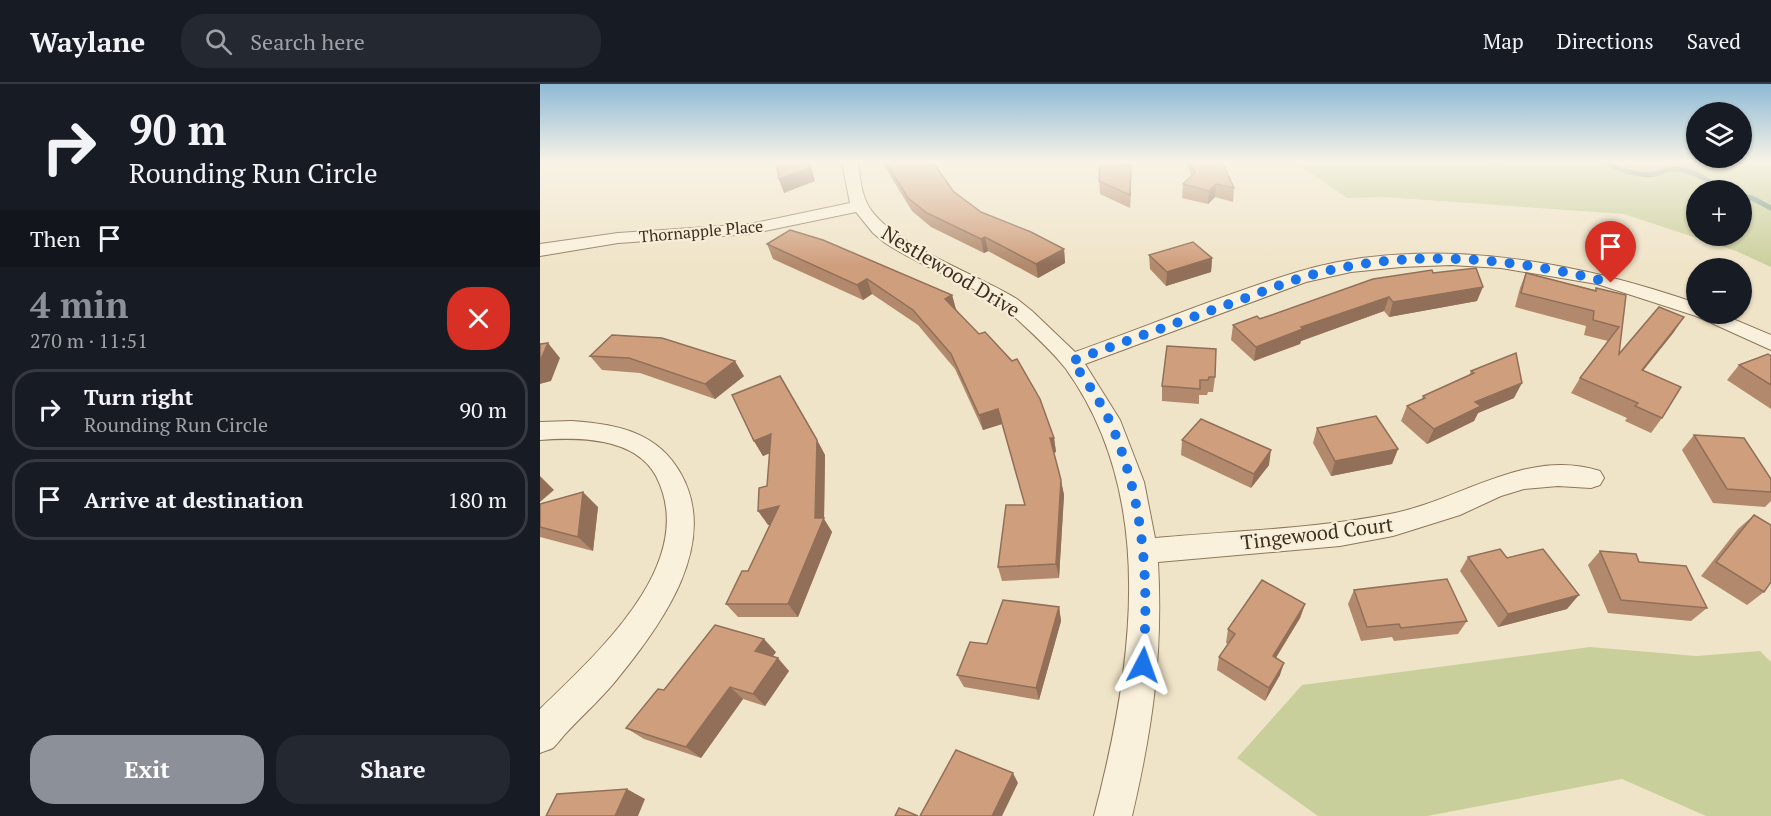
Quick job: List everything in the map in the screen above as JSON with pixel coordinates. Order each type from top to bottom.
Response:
[{"type":"street","name":"Nestlewood Drive","points":[[856,196],[871,220],[886,234],[908,249],[999,297],[1050,336],[1072,361],[1095,394],[1116,434],[1131,483],[1143,551],[1147,611],[1142,683],[1125,775],[1113,816]]},
{"type":"street","name":"Thornapple Place","points":[[540,250],[618,238],[750,229],[860,206]]},
{"type":"street","points":[[1072,361],[1301,277],[1386,261],[1467,259],[1546,268],[1632,288],[1686,307]]},
{"type":"street","points":[[1728,324],[1771,343]]},
{"type":"street","points":[[540,431],[585,431],[616,437],[640,446],[659,460],[673,477],[680,500],[681,527],[675,559],[660,593],[634,633],[599,675],[540,735]]},
{"type":"street","name":"Tingewood Court","points":[[1143,551],[1340,534],[1393,525],[1450,507],[1493,488],[1524,479],[1558,476],[1591,478]]},
{"type":"green space","points":[[1344,196],[1686,196],[1686,234],[1624,214]]},
{"type":"green space","points":[[1752,196],[1771,196],[1771,267],[1721,246],[1752,246]]},
{"type":"green space","points":[[1590,647],[1696,656],[1760,651],[1771,662],[1771,816],[1706,816],[1622,779],[1427,816],[1318,816],[1237,758],[1302,685]]},
{"type":"building","points":[[907,196],[960,196],[981,212],[1031,232],[1064,249],[1036,264],[985,237],[981,239],[927,213]]},
{"type":"building","points":[[790,230],[823,240],[952,295],[945,299],[979,334],[985,332],[1012,361],[1017,359],[1040,399],[1054,438],[1050,438],[1061,480],[1056,564],[998,567],[1006,505],[1025,505],[998,409],[979,415],[951,354],[913,310],[867,279],[857,285],[767,244]]},
{"type":"building","points":[[1193,242],[1212,258],[1167,272],[1149,255]]},
{"type":"building","points":[[1476,268],[1483,287],[1393,302],[1389,297],[1301,327],[1303,329],[1256,347],[1233,325],[1257,316],[1260,319],[1373,279],[1432,270],[1433,273]]},
{"type":"building","points":[[1526,273],[1596,291],[1596,288],[1626,295],[1619,354],[1659,307],[1684,317],[1642,370],[1681,387],[1662,418],[1635,406],[1638,403],[1580,378],[1619,327],[1593,320],[1594,311],[1521,293]]},
{"type":"building","points":[[612,335],[662,338],[735,361],[705,384],[629,358],[590,356]]},
{"type":"building","points":[[548,343],[540,361],[540,344]]},
{"type":"building","points":[[1167,346],[1216,349],[1215,377],[1200,380],[1200,389],[1162,386]]},
{"type":"building","points":[[1516,353],[1522,383],[1475,402],[1481,406],[1434,429],[1407,406],[1425,398],[1423,396],[1474,373],[1471,371]]},
{"type":"building","points":[[1768,354],[1771,356],[1771,385],[1739,365]]},
{"type":"building","points":[[780,376],[817,440],[815,518],[824,518],[788,604],[726,604],[742,571],[748,571],[779,506],[758,511],[759,488],[767,486],[771,434],[754,441],[732,395]]},
{"type":"building","points":[[1376,416],[1398,449],[1335,461],[1317,428]]},
{"type":"building","points":[[1201,419],[1271,450],[1254,474],[1182,440]]},
{"type":"building","points":[[1694,435],[1744,438],[1771,479],[1771,492],[1727,489]]},
{"type":"building","points":[[583,492],[578,537],[540,527],[540,504]]},
{"type":"building","points":[[1754,515],[1771,525],[1771,582],[1764,592],[1716,562]]},
{"type":"building","points":[[1500,549],[1507,558],[1543,549],[1579,595],[1508,614],[1468,557]]},
{"type":"building","points":[[1600,551],[1636,554],[1639,562],[1686,566],[1707,608],[1621,600]]},
{"type":"building","points":[[1447,579],[1467,621],[1401,628],[1399,624],[1367,627],[1354,590]]},
{"type":"building","points":[[1262,580],[1305,604],[1273,656],[1284,663],[1269,688],[1219,657],[1235,634],[1228,629]]},
{"type":"building","points":[[1003,600],[1059,607],[1036,688],[957,675],[970,642],[987,644]]},
{"type":"building","points":[[715,625],[764,639],[755,651],[778,658],[753,694],[730,687],[686,747],[626,728],[658,689],[664,690]]},
{"type":"building","points":[[956,750],[1013,773],[992,816],[920,816]]},
{"type":"building","points":[[627,789],[615,816],[546,816],[557,794]]},
{"type":"building","points":[[899,808],[918,816],[895,816]]},
{"type":"waterway","points":[[1752,198],[1771,208]]},
{"type":"route","points":[[1143,665],[1147,611],[1143,551],[1131,483],[1116,434],[1095,394],[1072,361],[1301,277],[1369,263],[1467,259],[1546,268],[1611,283]]}]
